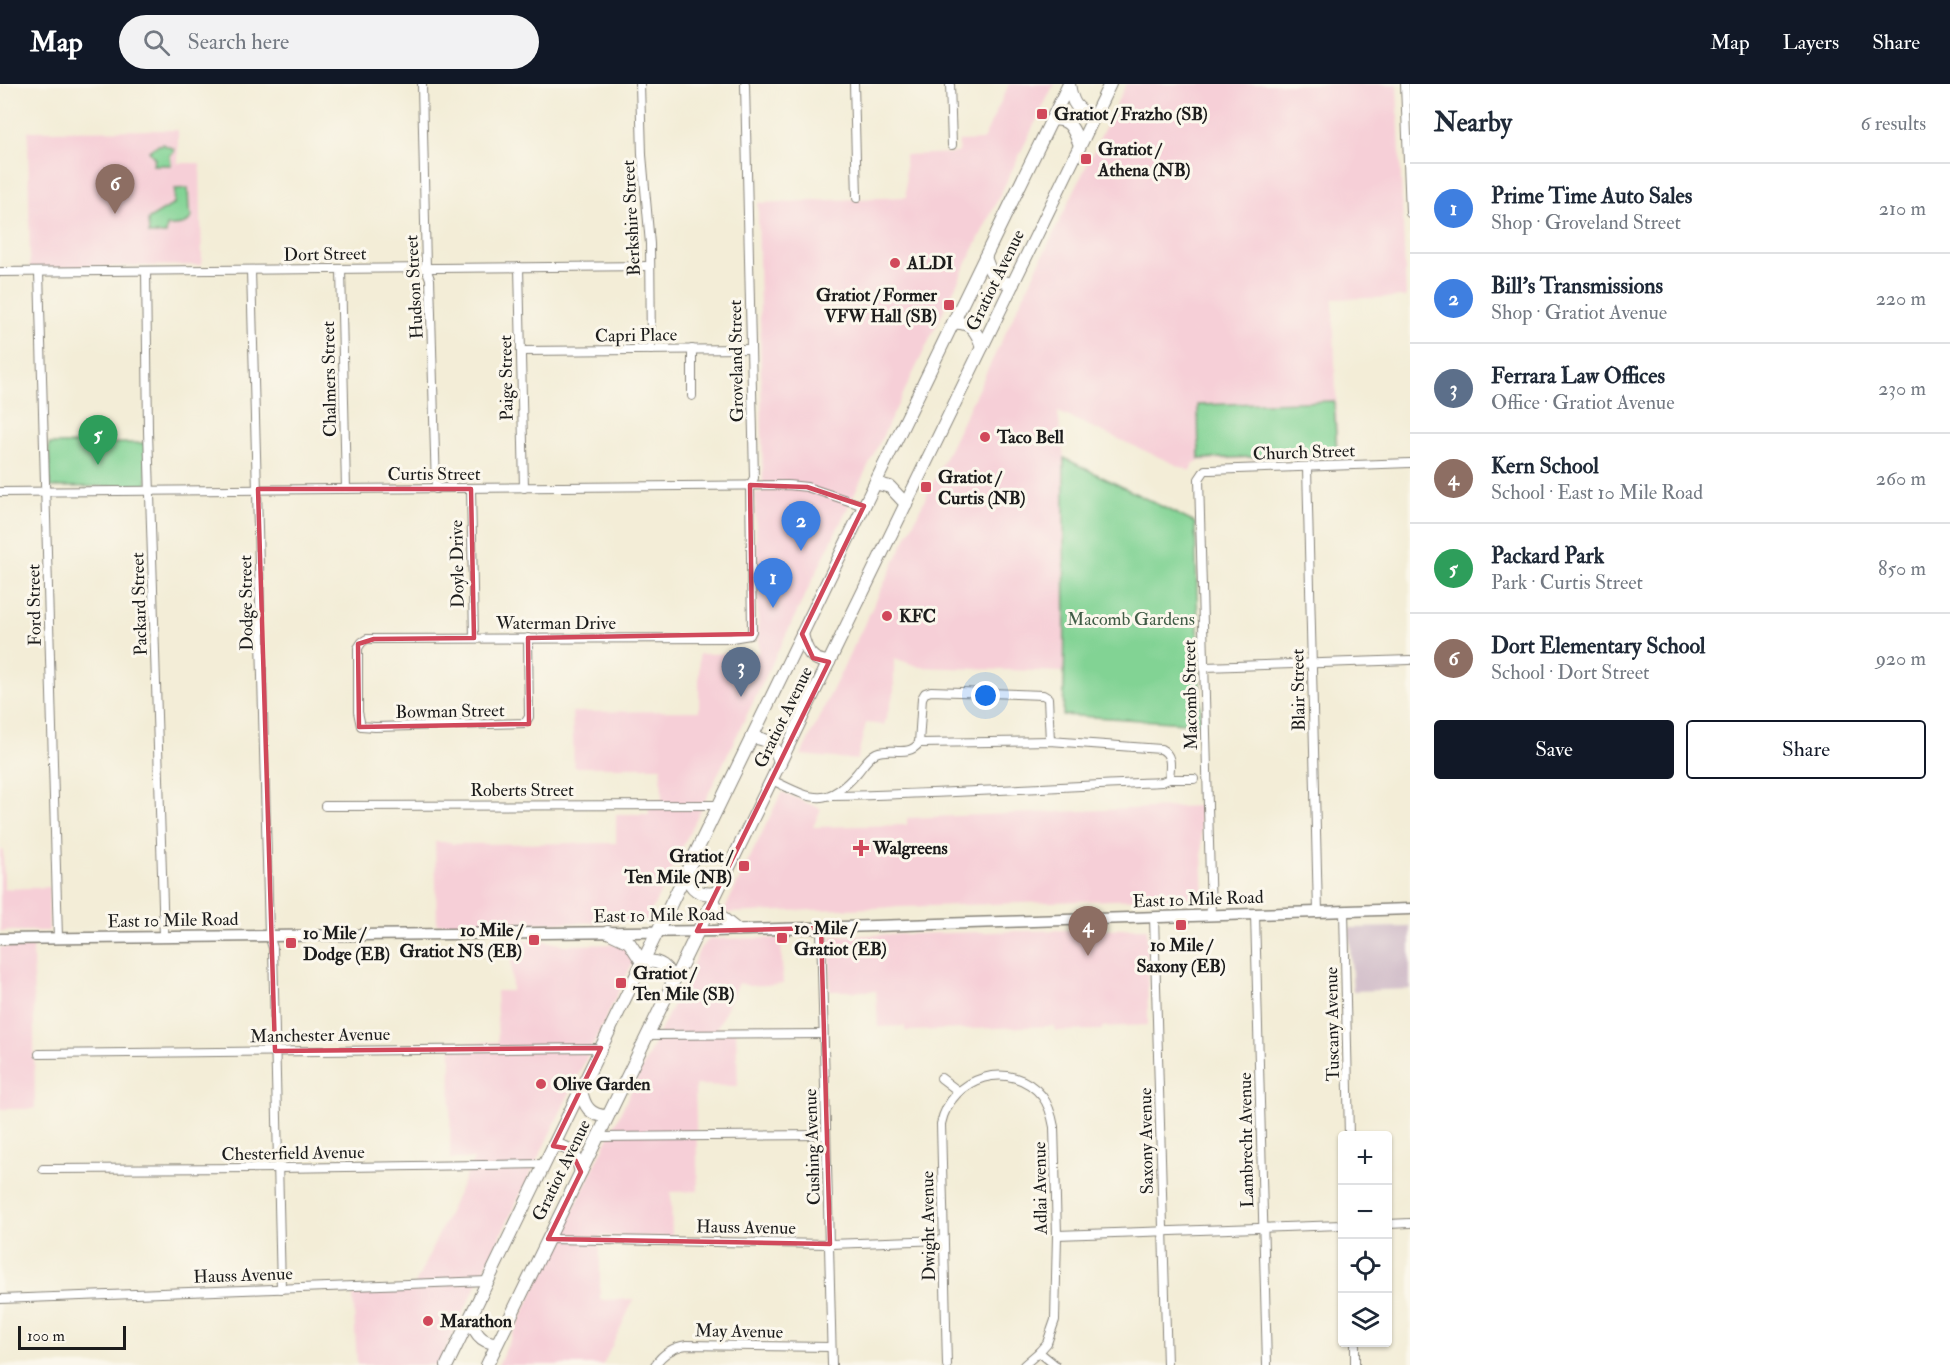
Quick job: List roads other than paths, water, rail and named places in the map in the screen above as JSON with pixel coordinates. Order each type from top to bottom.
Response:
[{"type":"main road","name":"Gratiot Avenue","points":[[447,1365],[1069,84]]},
{"type":"main road","points":[[1069,84],[1076,106],[1094,117]]},
{"type":"main road","name":"Gratiot Avenue","points":[[487,1365],[1110,84]]},
{"type":"main road","points":[[1051,120],[1061,119],[1068,123],[1075,131],[1080,145]]},
{"type":"main road","points":[[985,257],[997,280],[1013,284]]},
{"type":"main road","points":[[953,323],[963,323],[972,328],[982,347]]},
{"type":"main road","points":[[875,483],[890,487],[906,504]]},
{"type":"main road","points":[[802,634],[807,651],[813,658],[830,662]]},
{"type":"main road","points":[[751,738],[762,738],[770,742],[780,764]]},
{"type":"main road","points":[[686,873],[690,885],[696,891],[715,897],[721,917],[737,930]]},
{"type":"main road","points":[[1344,911],[1410,909]]},
{"type":"main road","name":"East 10 Mile Road","points":[[0,939],[657,932],[1344,911]]},
{"type":"main road","points":[[609,932],[629,942],[642,962],[653,961],[663,965],[670,974],[672,983]]},
{"type":"main road","points":[[580,1090],[584,1103],[590,1111],[597,1116],[607,1116]]},
{"type":"main road","points":[[553,1146],[570,1149],[576,1156],[581,1172]]},
{"type":"main road","points":[[471,1316],[474,1329],[480,1337],[487,1342],[498,1342]]},
{"type":"street","name":"Hudson Street","points":[[422,84],[426,268],[430,279],[436,489]]},
{"type":"street","name":"Berkshire Street","points":[[640,84],[642,147],[649,226],[651,350]]},
{"type":"street","name":"Groveland Street","points":[[745,84],[754,478],[750,485],[753,626],[750,635]]},
{"type":"street","points":[[854,84],[858,198]]},
{"type":"street","points":[[950,84],[952,145]]},
{"type":"street","points":[[1406,84],[1410,213]]},
{"type":"street","name":"Dort Street","points":[[0,272],[650,266]]},
{"type":"street","name":"Paige Street","points":[[519,267],[524,488]]},
{"type":"street","name":"Chalmers Street","points":[[341,269],[346,489]]},
{"type":"street","name":"Dodge Street","points":[[251,270],[269,935],[273,948],[281,1289]]},
{"type":"street","name":"Packard Street","points":[[146,271],[148,430],[164,937]]},
{"type":"street","name":"Ford Street","points":[[39,272],[58,938]]},
{"type":"street","points":[[692,349],[692,396]]},
{"type":"street","name":"Capri Place","points":[[520,351],[751,349]]},
{"type":"street","name":"Church Street","points":[[1201,475],[1205,470],[1410,464]]},
{"type":"street","name":"Blair Street","points":[[1307,467],[1318,912]]},
{"type":"street","name":"Macomb Street","points":[[1201,475],[1199,479],[1211,915]]},
{"type":"street","name":"Curtis Street","points":[[0,492],[750,485],[807,487],[864,506]]},
{"type":"street","name":"Doyle Drive","points":[[471,489],[474,638]]},
{"type":"street","name":"Waterman Drive","points":[[361,726],[358,712],[358,648],[362,642],[374,639],[732,638],[750,635]]},
{"type":"street","name":"Bowman Street","points":[[361,726],[525,723],[529,717],[528,638]]},
{"type":"street","points":[[1205,667],[1410,660]]},
{"type":"street","points":[[919,743],[922,698],[925,693],[931,691],[1043,695],[1048,698],[1050,741]]},
{"type":"street","points":[[831,796],[851,780],[869,758],[878,752],[904,752],[919,743],[1050,741],[1161,749],[1170,757],[1169,779]]},
{"type":"street","points":[[772,780],[802,795],[817,798],[1194,779]]},
{"type":"street","name":"Roberts Street","points":[[325,806],[719,805]]},
{"type":"street","name":"Tuscany Avenue","points":[[1344,911],[1350,1131]]},
{"type":"street","name":"Lambrecht Avenue","points":[[1255,914],[1267,1365]]},
{"type":"street","name":"Saxony Avenue","points":[[1154,917],[1167,1365]]},
{"type":"street","name":"Cushing Avenue","points":[[821,927],[832,1365]]},
{"type":"street","points":[[647,1035],[823,1034]]},
{"type":"street","name":"Manchester Avenue","points":[[39,1053],[600,1048]]},
{"type":"street","name":"Adlai Avenue","points":[[958,1091],[973,1081],[986,1077],[1015,1078],[1028,1084],[1043,1097],[1050,1110],[1054,1127],[1057,1235],[1055,1320],[1052,1332],[1039,1352],[1024,1365]]},
{"type":"street","points":[[941,1078],[958,1091]]},
{"type":"street","name":"Dwight Avenue","points":[[947,1365],[941,1124],[947,1105],[958,1091]]},
{"type":"street","points":[[597,1137],[826,1135]]},
{"type":"street","name":"Chesterfield Avenue","points":[[43,1169],[544,1164]]},
{"type":"street","points":[[1392,1224],[1410,1223]]},
{"type":"street","points":[[1057,1235],[1338,1226]]},
{"type":"street","name":"Hauss Avenue","points":[[548,1239],[830,1244],[943,1240]]},
{"type":"street","name":"Hauss Avenue","points":[[0,1299],[488,1281]]},
{"type":"street","name":"May Avenue","points":[[655,1365],[659,1358],[669,1351],[687,1345],[831,1347]]},
{"type":"street","points":[[1355,1347],[1355,1365]]},
{"type":"street","points":[[1039,1352],[1055,1365]]},
{"type":"place","name":"Gratiot / Frazho (SB)","points":[[1042,114]]},
{"type":"place","name":"Gratiot / Athena (NB)","points":[[1086,159]]},
{"type":"place","name":"Dort Elementary School","points":[[115,214]]},
{"type":"place","name":"ALDI","points":[[895,263]]},
{"type":"place","name":"Gratiot / Former VFW Hall (SB)","points":[[949,305]]},
{"type":"place","name":"Taco Bell","points":[[985,437]]},
{"type":"place","name":"Packard Park","points":[[98,465]]},
{"type":"place","name":"Gratiot / Curtis (NB)","points":[[926,487]]},
{"type":"place","name":"Bill's Transmissions","points":[[801,551]]},
{"type":"place","name":"Prime Time Auto Sales","points":[[773,608]]},
{"type":"place","name":"KFC","points":[[887,616]]},
{"type":"place","name":"Ferrara Law Offices","points":[[741,697]]},
{"type":"place","name":"Walgreens","points":[[861,848]]},
{"type":"place","name":"Gratiot / Ten Mile (NB)","points":[[744,866]]},
{"type":"place","name":"10 Mile / Saxony (EB)","points":[[1181,925]]},
{"type":"place","name":"10 Mile / Gratiot (EB)","points":[[782,938]]},
{"type":"place","name":"10 Mile / Gratiot NS (EB)","points":[[534,940]]},
{"type":"place","name":"10 Mile / Dodge (EB)","points":[[291,943]]},
{"type":"place","name":"Kern School","points":[[1088,956]]},
{"type":"place","name":"Gratiot / Ten Mile (SB)","points":[[621,983]]},
{"type":"place","name":"Olive Garden","points":[[541,1084]]},
{"type":"place","name":"Marathon","points":[[428,1321]]},
{"type":"park label","name":"Macomb Gardens","points":[[1131,619]]}]
